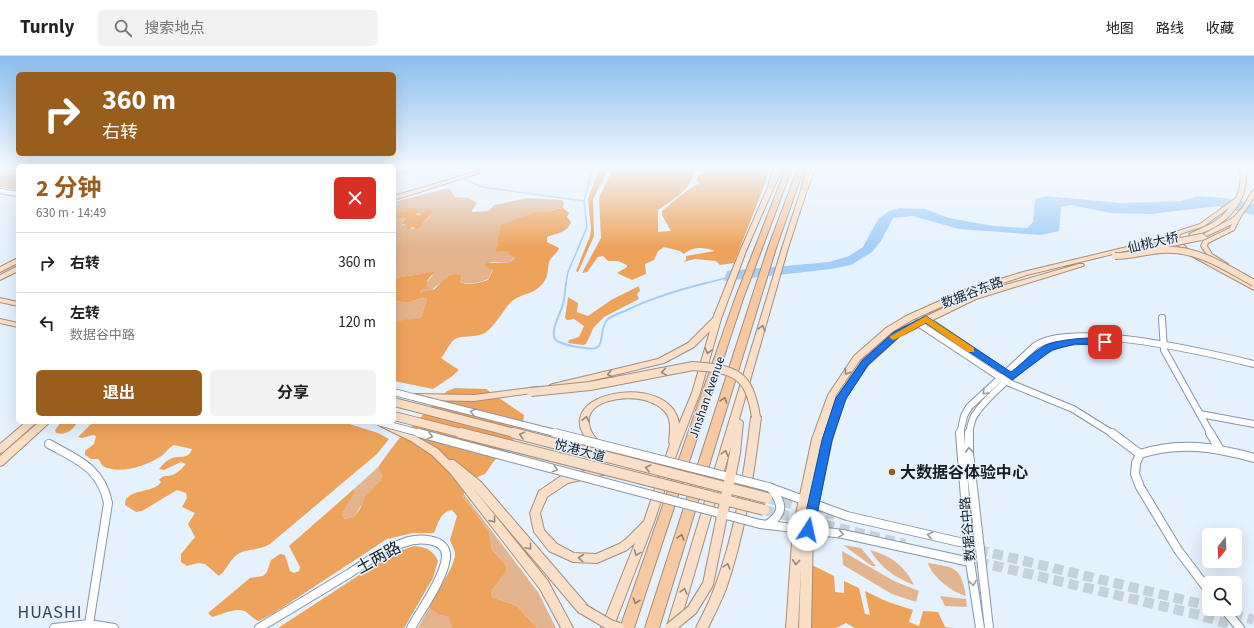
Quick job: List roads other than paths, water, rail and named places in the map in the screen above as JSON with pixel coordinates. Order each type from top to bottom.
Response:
[{"type":"highway","name":"Jinshan Avenue","points":[[626,628],[739,299],[779,195]]},
{"type":"highway","name":"Jinshan Avenue","points":[[652,628],[756,297],[791,195]]},
{"type":"main road","points":[[607,628],[649,522],[674,447],[696,393],[717,319],[743,251],[768,195]]},
{"type":"main road","points":[[671,628],[785,248],[802,195]]},
{"type":"main road","name":"仙桃大桥","points":[[1028,276],[1198,232],[1213,226],[1229,214],[1241,195]]},
{"type":"main road","name":"仙桃大桥","points":[[1028,276],[1201,237],[1221,228],[1239,217],[1252,195]]},
{"type":"main road","points":[[1238,199],[1202,225],[1177,233],[1176,239],[1186,251],[1254,288]]},
{"type":"main road","points":[[1239,217],[1232,229],[1205,242],[1204,246],[1210,255],[1254,280]]},
{"type":"main road","points":[[1115,256],[1135,256],[1162,250],[1176,250],[1195,254],[1212,261],[1254,283]]},
{"type":"main road","points":[[0,270],[16,261]]},
{"type":"main road","points":[[2,278],[16,269]]},
{"type":"main road","name":"数据谷东路","points":[[805,628],[808,530],[827,440],[841,398],[865,363],[897,334],[973,297],[1028,276]]},
{"type":"main road","name":"数据谷东路","points":[[792,628],[798,528],[817,439],[832,394],[857,358],[889,330],[917,313],[967,292],[1028,276]]},
{"type":"main road","points":[[0,300],[16,304]]},
{"type":"main road","points":[[0,305],[16,308]]},
{"type":"main road","points":[[531,392],[661,361],[690,345],[717,319]]},
{"type":"main road","points":[[0,321],[16,325]]},
{"type":"main road","points":[[413,397],[474,398],[590,386],[693,366],[725,370],[741,377],[750,387],[754,399],[756,417],[752,454],[732,550],[719,590],[702,628]]},
{"type":"main road","points":[[614,459],[590,437],[584,427],[584,420],[592,406],[612,396],[636,395],[659,401],[668,409],[672,416],[674,424],[674,447]]},
{"type":"main road","points":[[671,628],[692,610],[708,584],[735,453],[740,401]]},
{"type":"main road","name":"悦港大道","points":[[396,403],[767,498]]},
{"type":"main road","name":"悦港大道","points":[[396,417],[764,510]]},
{"type":"main road","points":[[0,449],[30,424]]},
{"type":"main road","points":[[0,462],[43,424]]},
{"type":"main road","points":[[382,424],[414,439],[458,468],[544,585],[567,628]]},
{"type":"main road","points":[[610,471],[588,472],[557,482],[544,491],[537,503],[534,514],[535,524],[540,535],[548,545],[560,553],[576,558],[593,559],[623,547],[649,522]]},
{"type":"main road","points":[[473,487],[583,609],[610,625],[619,628]]},
{"type":"street","points":[[1162,318],[1164,348],[1220,450]]},
{"type":"street","points":[[922,321],[1009,380],[1073,409],[1104,427],[1140,454]]},
{"type":"street","name":"数据谷中路","points":[[980,628],[968,544],[960,432],[966,412],[1002,375],[1041,343],[1060,338],[1092,337],[1218,355],[1254,364]]},
{"type":"street","name":"数据谷中路","points":[[989,628],[968,434],[975,416],[1009,380],[1049,347],[1060,344],[1089,341],[1164,348],[1254,368]]},
{"type":"street","points":[[396,393],[769,488],[847,516],[968,544]]},
{"type":"street","points":[[1200,414],[1254,424]]},
{"type":"street","points":[[386,424],[763,524],[843,534],[970,562]]},
{"type":"street","points":[[49,444],[90,468],[98,475],[107,493],[108,503],[89,624]]},
{"type":"street","points":[[1202,582],[1178,550],[1140,487],[1136,474],[1136,463],[1140,454],[1156,448],[1176,445],[1220,450],[1254,458]]},
{"type":"street","points":[[763,524],[777,518],[781,510],[778,498],[769,488]]},
{"type":"street","name":"土两路","points":[[259,628],[392,547],[417,539],[430,540],[440,543],[445,549],[446,557],[441,575],[411,628]]},
{"type":"street","points":[[1230,616],[1240,628]]},
{"type":"street","points":[[54,628],[89,624],[114,628]]},
{"type":"water","points":[[1046,196],[1121,203],[1181,201],[1197,196],[1224,198],[1254,204],[1254,215],[1218,206],[1151,214],[1111,213],[1070,205],[1061,207],[1059,231],[1041,235],[959,229],[913,216],[893,218],[881,241],[872,252],[851,265],[831,269],[724,281],[727,271],[829,262],[849,256],[863,247],[878,219],[889,211],[899,208],[925,209],[949,218],[993,226],[1027,228],[1033,222],[1035,199]]},
{"type":"waterway","points":[[538,195],[584,201]]},
{"type":"waterway","points":[[584,201],[586,195]]},
{"type":"waterway","points":[[566,284],[568,272],[587,227],[584,201]]},
{"type":"waterway","points":[[706,283],[726,278]]},
{"type":"waterway","points":[[566,283],[565,296],[556,322],[554,335],[557,341],[582,348],[596,348],[599,346],[605,322],[612,316],[655,298],[706,283]]},
{"type":"waterway","points":[[702,284],[706,283]]},
{"type":"tunnel","points":[[767,498],[835,515]]},
{"type":"tunnel","points":[[764,510],[905,544]]},
{"type":"tunnel","points":[[963,546],[1202,604]]},
{"type":"tunnel","points":[[963,558],[1199,615],[1240,628]]},
{"type":"tunnel","points":[[1241,616],[1254,620]]},
{"type":"place","name":"大数据谷体验中心","points":[[892,472]]},
{"type":"district","name":"HUASHI","points":[[50,612]]}]
